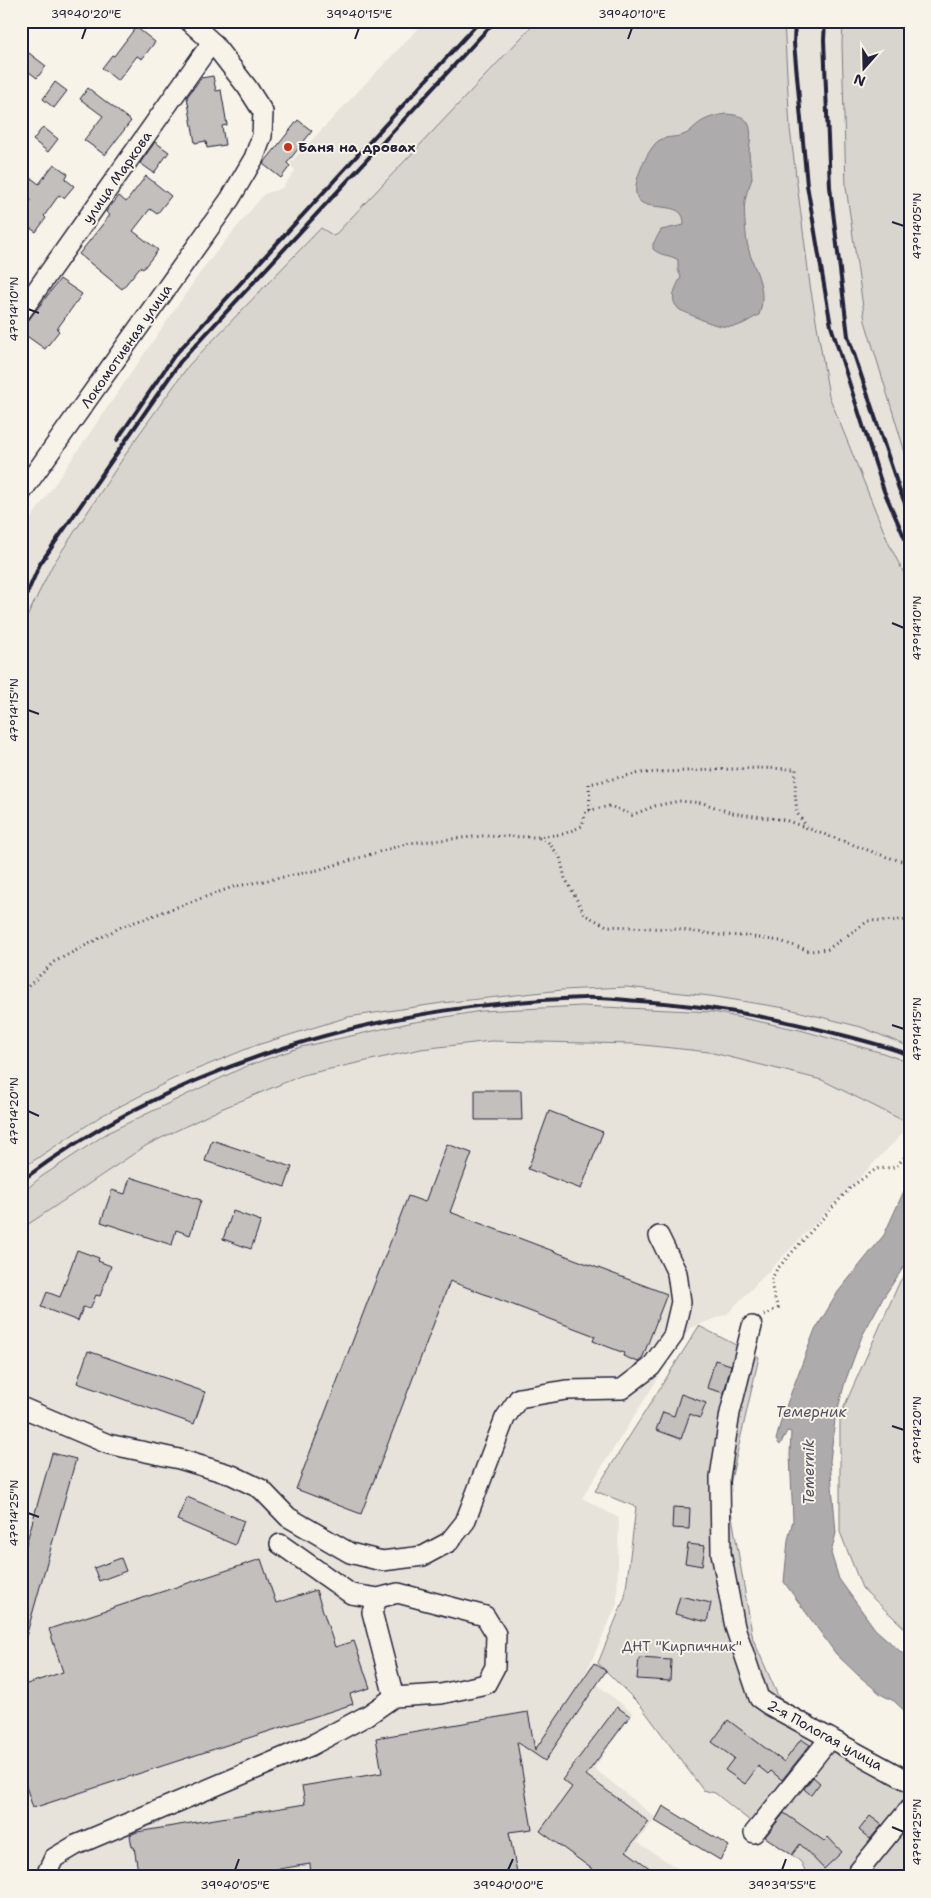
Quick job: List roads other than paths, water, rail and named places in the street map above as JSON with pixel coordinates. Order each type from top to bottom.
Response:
[{"type":"street","name":"Локомотивная улица","points":[[21,493],[230,200],[254,158],[262,136],[263,112],[247,87],[196,23]]},
{"type":"street","name":"улица Маркова","points":[[21,312],[212,42]]},
{"type":"street","points":[[21,1407],[108,1444],[178,1459],[232,1475],[261,1489],[288,1517],[350,1553],[382,1561],[423,1556],[449,1542],[465,1522],[505,1418],[519,1398],[566,1390],[622,1389],[651,1367],[673,1336],[682,1302],[677,1273],[659,1236]]},
{"type":"street","name":"2-я Пологая улица","points":[[752,1326],[730,1413],[720,1477],[721,1553],[735,1627],[759,1698],[910,1782]]},
{"type":"street","points":[[45,1877],[54,1858],[76,1845],[310,1746],[368,1716],[394,1697],[441,1694],[486,1684],[495,1667],[496,1634],[485,1616],[398,1593],[378,1598],[351,1594],[280,1544]]},
{"type":"street","points":[[378,1598],[372,1612],[394,1697]]},
{"type":"street","points":[[754,1833],[830,1738]]},
{"type":"street","points":[[854,1877],[910,1808]]},
{"type":"water","points":[[726,114],[742,117],[750,128],[749,154],[752,178],[744,210],[750,255],[762,293],[759,315],[740,325],[730,327],[715,325],[680,310],[676,306],[673,298],[681,277],[678,270],[678,260],[656,252],[653,249],[653,244],[661,230],[684,225],[683,216],[678,211],[672,209],[641,202],[636,192],[641,168],[657,142],[685,134],[704,120]]},
{"type":"water","points":[[910,1189],[910,1263],[903,1268],[883,1298],[862,1336],[845,1382],[835,1420],[830,1461],[836,1533],[831,1553],[839,1579],[875,1629],[910,1660],[910,1716],[894,1701],[882,1695],[859,1676],[836,1654],[784,1582],[788,1540],[793,1520],[790,1455],[791,1432],[787,1431],[780,1445],[776,1440],[782,1417],[814,1332],[838,1292],[884,1235],[904,1191]]},
{"type":"railway","points":[[117,440],[174,356],[480,21]]},
{"type":"railway","points":[[21,607],[40,564],[180,362],[495,21]]},
{"type":"railway","points":[[795,21],[794,43],[807,185],[831,326],[884,491],[910,550]]},
{"type":"railway","points":[[825,21],[824,40],[830,187],[848,336],[899,489],[910,515]]},
{"type":"railway","points":[[21,1181],[83,1139],[148,1103],[217,1072],[287,1047],[360,1027],[434,1012],[508,1003],[583,998],[664,1003],[714,1009],[789,1022],[865,1041],[910,1055]]},
{"type":"place","name":"Баня на дровах","points":[[288,147]]},
{"type":"water label","name":"Темерник","points":[[811,1412]]},
{"type":"water label","name":"Temernik","points":[[809,1472]]},
{"type":"park label","name":"ДНТ \"Кирпичник\"","points":[[682,1646]]}]
